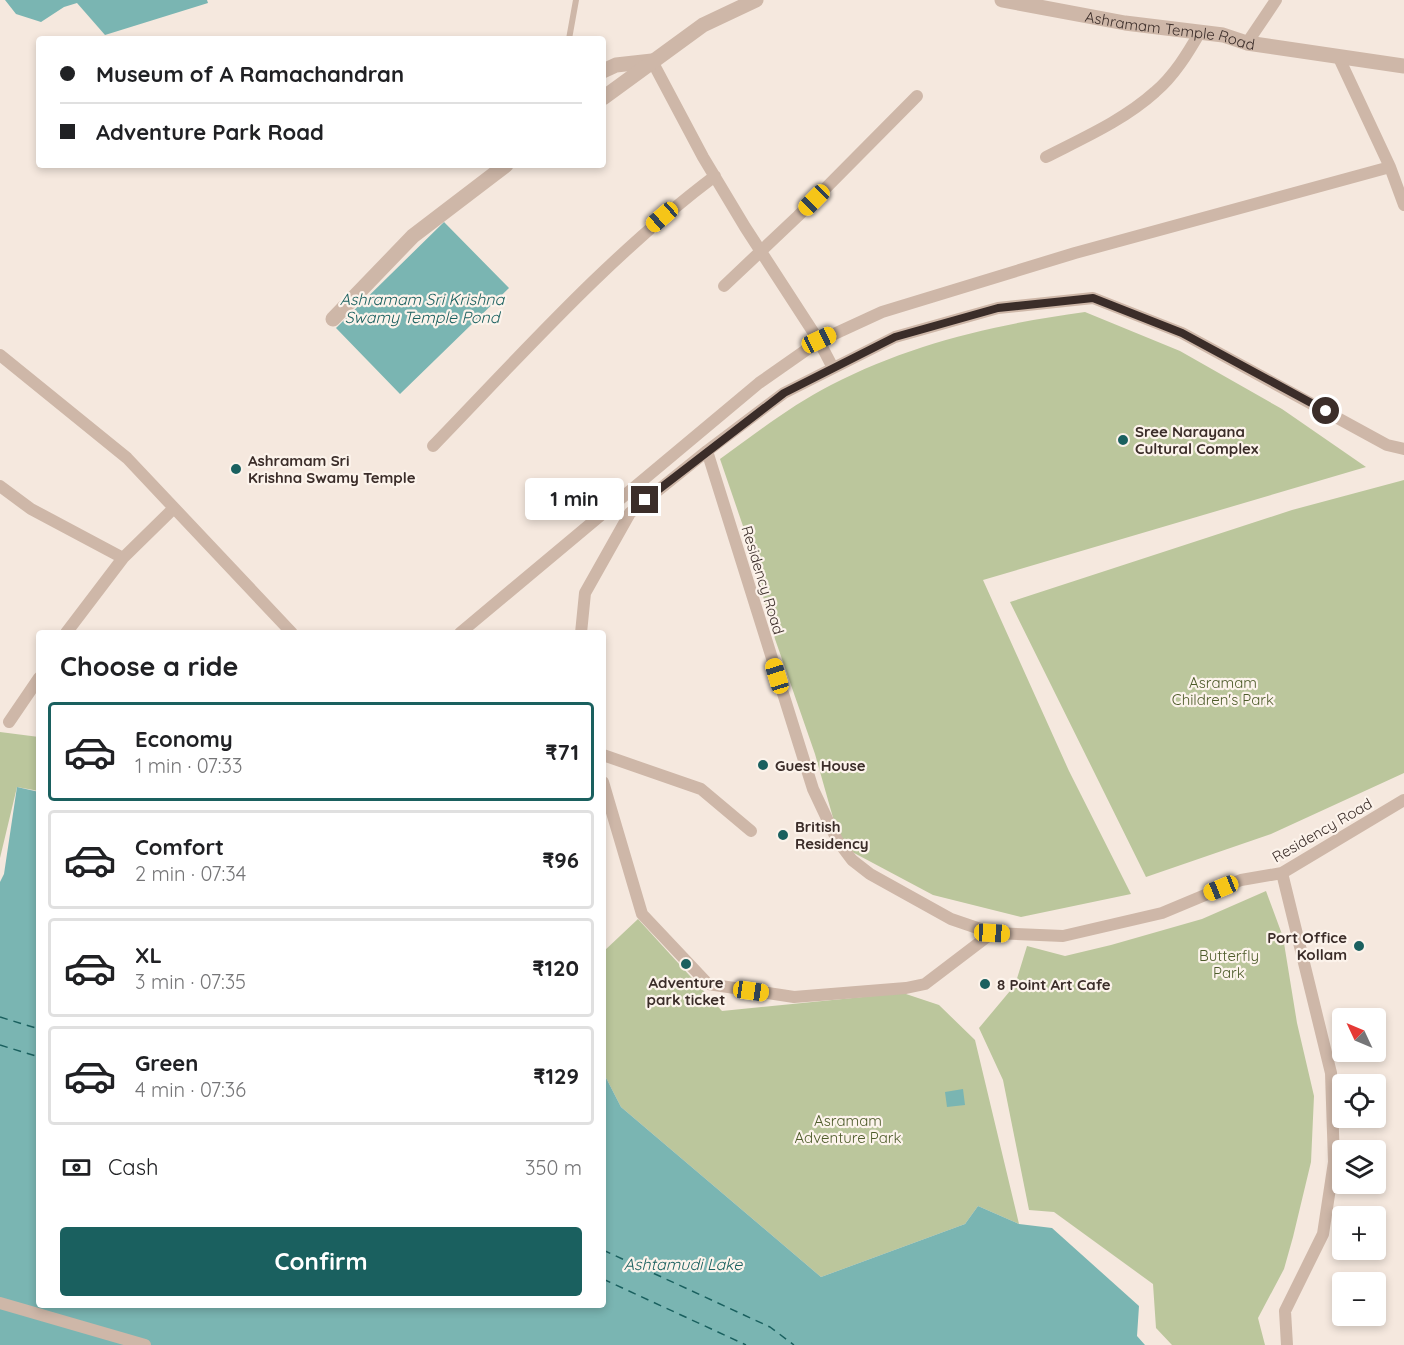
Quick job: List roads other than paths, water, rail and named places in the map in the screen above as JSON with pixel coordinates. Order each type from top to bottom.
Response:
[{"type":"street","points":[[606,96],[703,25],[756,0]]},
{"type":"street","name":"Ashramam Temple Road","points":[[1002,0],[1125,23],[1223,35],[1247,43],[1404,66]]},
{"type":"street","points":[[1247,43],[1276,0]]},
{"type":"street","points":[[1046,157],[1117,120],[1155,92],[1187,54],[1200,32]]},
{"type":"street","points":[[1339,58],[1389,166],[1404,206]]},
{"type":"street","points":[[606,70],[616,65],[652,61]]},
{"type":"street","points":[[652,61],[703,157],[744,227],[819,340],[833,368]]},
{"type":"street","points":[[724,286],[917,96]]},
{"type":"street","points":[[464,630],[759,383],[819,340],[882,312],[1075,253],[1389,166]]},
{"type":"street","points":[[333,319],[413,236],[502,168]]},
{"type":"street","points":[[433,446],[575,300],[675,206],[715,176]]},
{"type":"street","points":[[581,630],[585,593],[630,513],[707,451],[784,393],[895,337],[998,308],[1093,298],[1182,333],[1387,445],[1404,449]]},
{"type":"street","points":[[0,355],[127,458],[289,630]]},
{"type":"street","name":"Residency Road","points":[[707,451],[813,789],[837,840],[852,860],[870,874],[951,919],[992,933],[1063,936],[1162,913],[1241,880],[1282,873],[1404,800]]},
{"type":"street","points":[[2,491],[123,558]]},
{"type":"street","points":[[68,630],[123,558],[174,508]]},
{"type":"street","points":[[9,723],[36,682]]},
{"type":"street","points":[[606,756],[701,789],[751,831]]},
{"type":"street","points":[[606,792],[642,914],[708,984],[794,997],[906,988],[925,984],[992,933]]},
{"type":"street","points":[[1282,873],[1332,1073],[1334,1162],[1323,1234],[1285,1311],[1287,1345]]},
{"type":"street","points":[[0,1303],[145,1345]]},
{"type":"lane","points":[[570,36],[576,0]]},
{"type":"water","points":[[5,0],[207,0],[208,3],[105,35],[77,3],[64,7],[41,22],[16,14]]},
{"type":"water","name":"Ashramam Sri Krishna Swamy Temple Pond","points":[[444,222],[509,288],[400,394],[336,328]]},
{"type":"water","name":"Ashtamudi Lake","points":[[17,787],[36,791],[36,1308],[606,1308],[606,1078],[621,1107],[821,1277],[965,1224],[978,1206],[1019,1224],[1052,1228],[1139,1306],[1137,1336],[1145,1345],[0,1345],[0,882],[4,874]]},
{"type":"water","points":[[963,1089],[965,1105],[947,1107],[945,1092]]},
{"type":"place","name":"Sree Narayana Cultural Complex","points":[[1123,440]]},
{"type":"place","name":"Ashramam Sri Krishna Swamy Temple","points":[[236,469]]},
{"type":"place","name":"Guest House","points":[[763,765]]},
{"type":"place","name":"British Residency","points":[[783,835]]},
{"type":"place","name":"Port Office Kollam","points":[[1359,946]]},
{"type":"place","name":"Adventure park ticket","points":[[686,964]]},
{"type":"place","name":"8 Point Art Cafe","points":[[985,984]]},
{"type":"park label","name":"Asramam Children's Park","points":[[1223,690]]},
{"type":"park label","name":"Butterfly Park","points":[[1229,964]]},
{"type":"park label","name":"Asramam Adventure Park","points":[[848,1128]]}]
